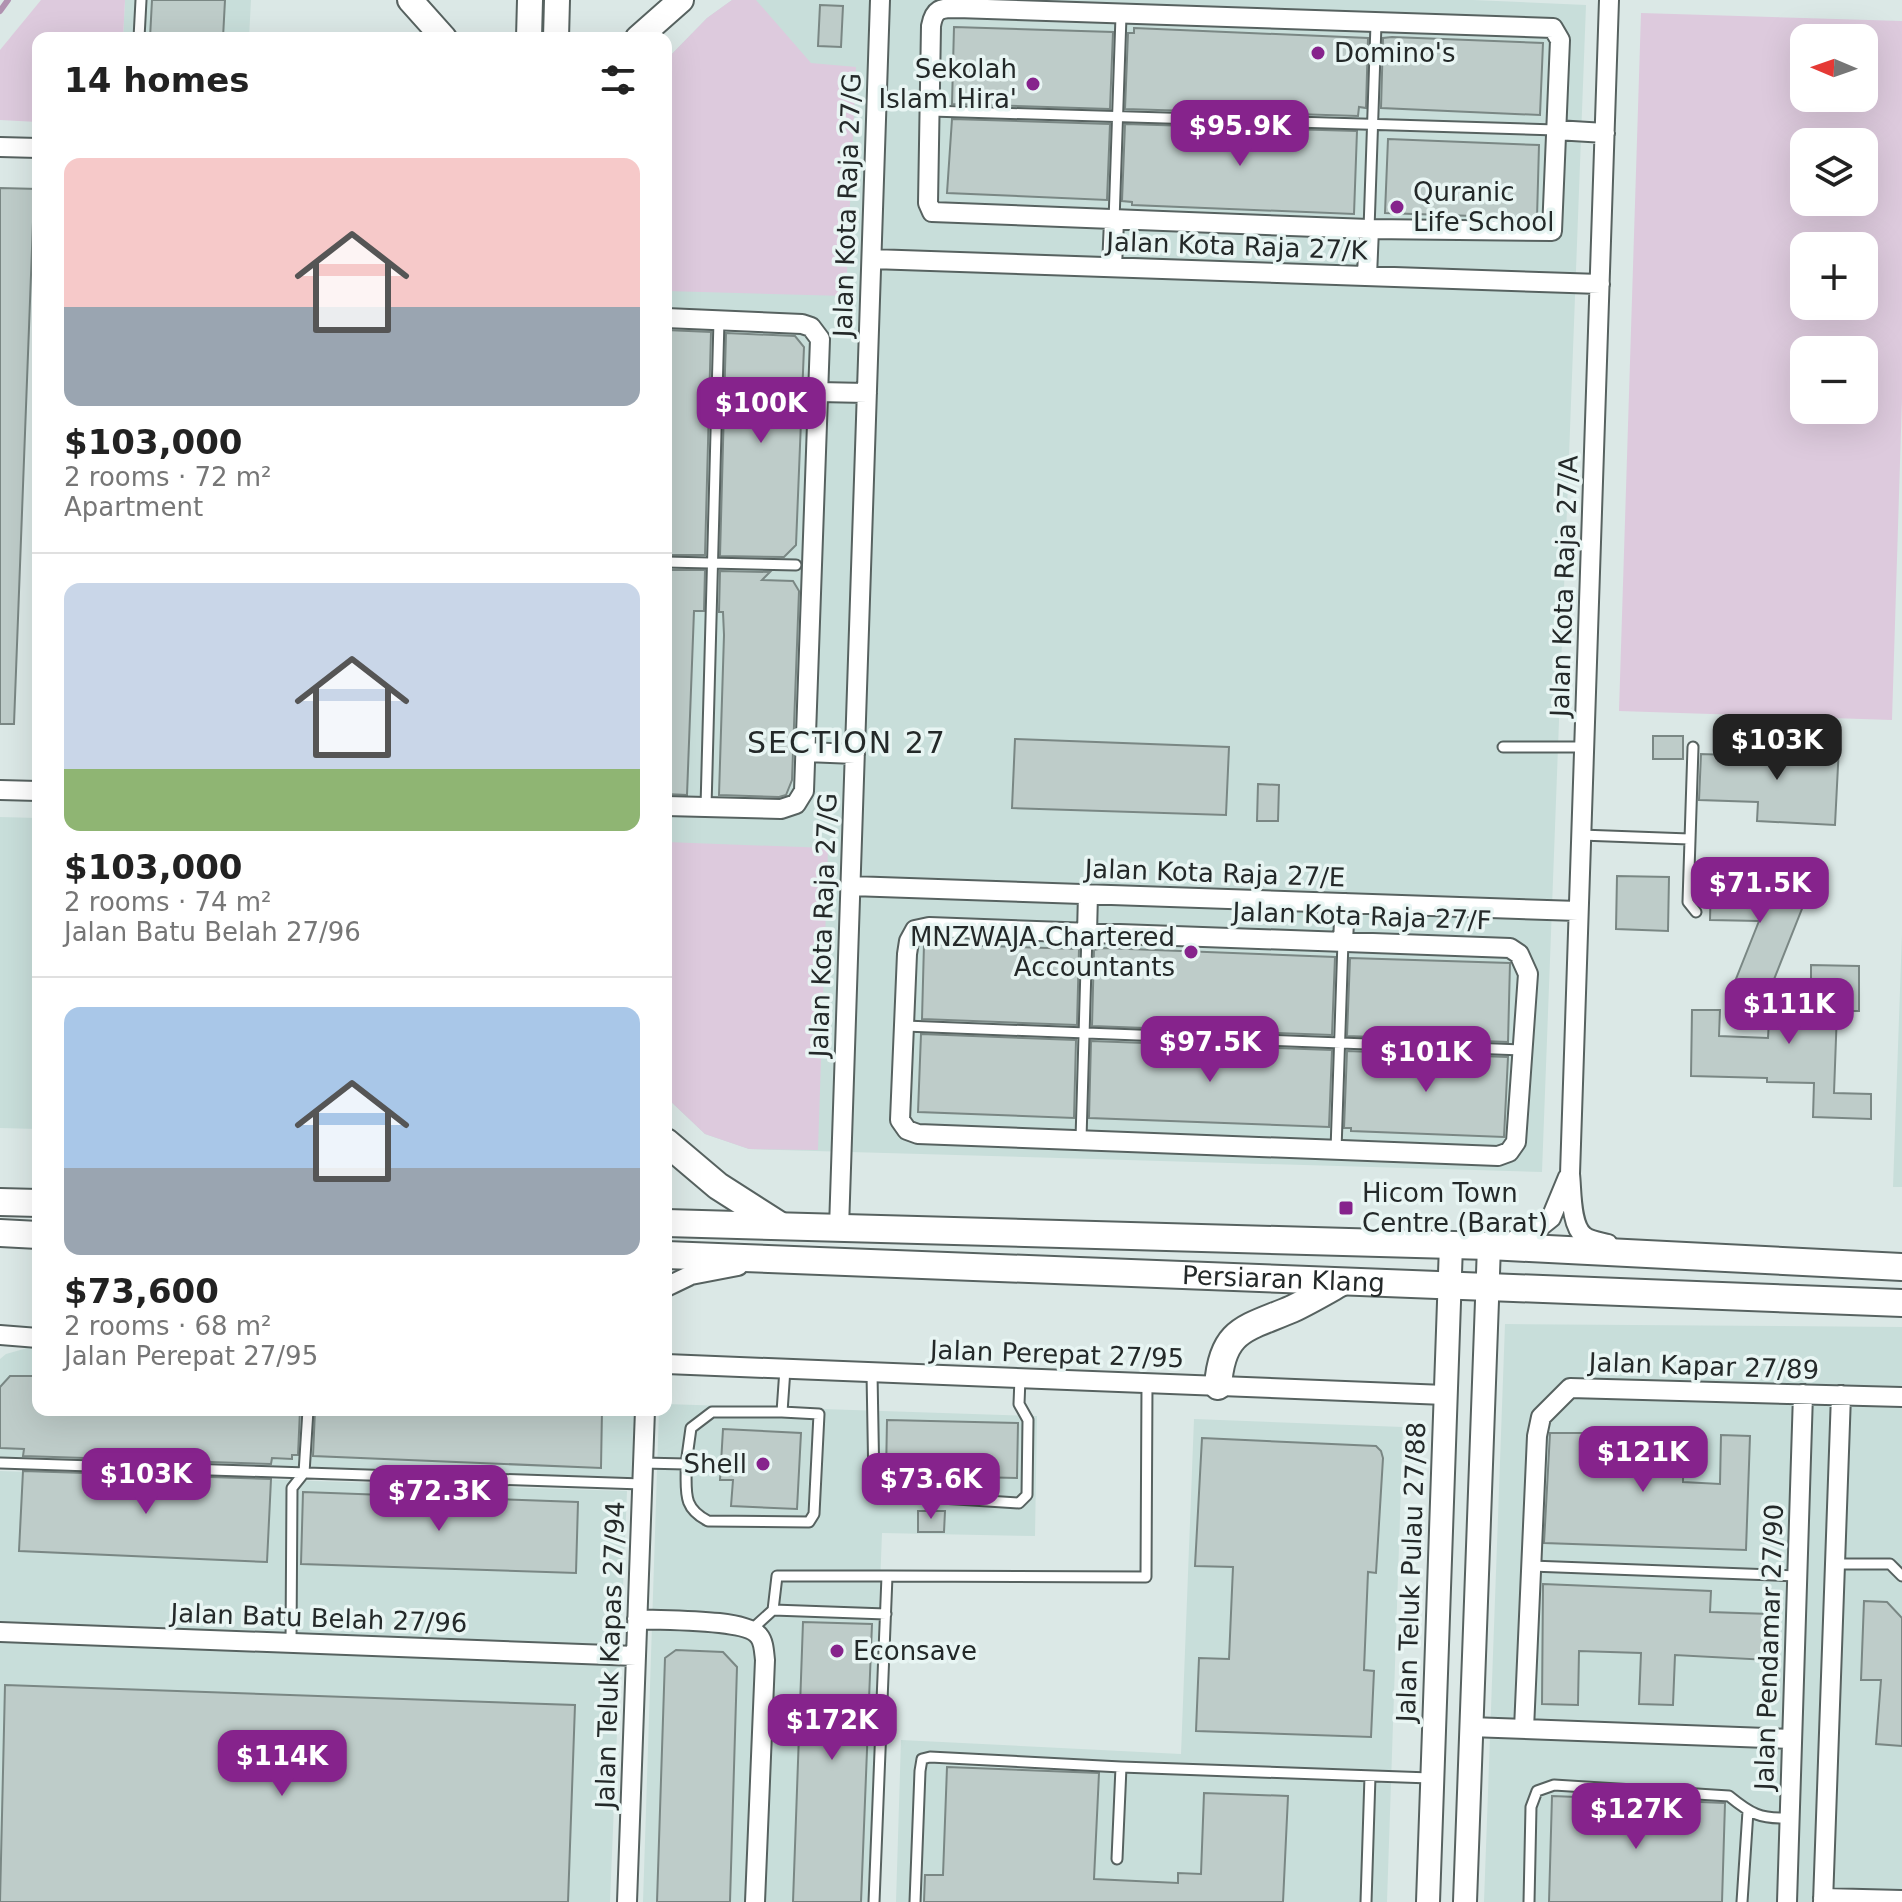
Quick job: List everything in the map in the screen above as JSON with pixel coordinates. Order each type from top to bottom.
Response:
[{"type":"main road","points":[[410,0],[439,32]]},
{"type":"main road","points":[[529,32],[530,0]]},
{"type":"main road","points":[[556,32],[557,0]]},
{"type":"main road","points":[[645,32],[681,0]]},
{"type":"main road","points":[[672,1147],[718,1186],[781,1227]]},
{"type":"main road","points":[[0,1202],[32,1203]]},
{"type":"main road","name":"Persiaran Klang","points":[[672,1223],[1495,1246],[1902,1267]]},
{"type":"main road","points":[[0,1233],[32,1235]]},
{"type":"main road","name":"Persiaran Klang","points":[[672,1255],[1902,1303]]},
{"type":"main road","points":[[1218,1386],[1220,1360],[1230,1341],[1250,1326],[1296,1307],[1342,1282]]},
{"type":"street","name":"Jalan Kota Raja 27/G","points":[[839,1228],[880,0]]},
{"type":"street","name":"Jalan Kota Raja 27/A","points":[[1609,0],[1570,1174],[1576,1222],[1581,1234],[1649,1254]]},
{"type":"street","points":[[938,9],[1376,24],[1553,28],[1560,40],[1552,231],[1369,229],[943,214],[932,212],[928,203],[931,26],[938,9]]},
{"type":"street","points":[[1556,130],[1605,133]]},
{"type":"street","points":[[0,147],[32,148]]},
{"type":"street","points":[[1112,267],[1114,221]]},
{"type":"street","points":[[1367,276],[1369,229]]},
{"type":"street","name":"Jalan Kota Raja 27/K","points":[[872,259],[1600,284]]},
{"type":"street","points":[[672,318],[802,324],[811,327],[820,339],[804,791],[796,804],[781,809],[672,806]]},
{"type":"street","points":[[818,392],[867,393]]},
{"type":"street","points":[[806,752],[855,754]]},
{"type":"street","points":[[0,790],[32,791]]},
{"type":"street","name":"Jalan Kota Raja 27/E","points":[[851,886],[1578,911]]},
{"type":"street","points":[[1087,933],[1088,894]]},
{"type":"street","points":[[1343,941],[1345,903]]},
{"type":"street","name":"Jalan Kota Raja 27/F","points":[[929,927],[1087,933],[1510,948],[1519,954],[1528,974],[1516,1142],[1509,1152],[1498,1156],[918,1134],[907,1130],[900,1120],[907,954],[915,930],[929,927]]},
{"type":"street","name":"Jalan Kota Raja 27/A","points":[[1495,1246],[1541,1226],[1551,1218],[1570,1174]]},
{"type":"street","name":"Jalan Teluk Pulau 27/88","points":[[1428,1902],[1451,1245]]},
{"type":"street","points":[[1465,1902],[1486,1288],[1495,1246]]},
{"type":"street","points":[[672,1284],[691,1275],[785,1259]]},
{"type":"street","points":[[0,1335],[32,1338]]},
{"type":"street","points":[[0,1350],[32,1339]]},
{"type":"street","name":"Jalan Perepat 27/95","points":[[672,1364],[1445,1395]]},
{"type":"street","name":"Jalan Kapar 27/89","points":[[1524,1729],[1537,1436],[1541,1417],[1570,1388],[1902,1397]]},
{"type":"street","name":"Jalan Pendamar 27/90","points":[[1787,1902],[1803,1394]]},
{"type":"street","points":[[1841,1395],[1823,1900],[1902,1900]]},
{"type":"street","name":"Jalan Teluk Kapas 27/94","points":[[627,1902],[645,1416]]},
{"type":"street","points":[[637,1619],[735,1625],[752,1629],[761,1638],[765,1660],[755,1902]]},
{"type":"street","name":"Jalan Batu Belah 27/96","points":[[0,1632],[636,1656]]},
{"type":"street","points":[[1470,1727],[1792,1739]]},
{"type":"lane","points":[[139,32],[141,0]]},
{"type":"lane","points":[[1114,221],[1121,16]]},
{"type":"lane","points":[[1369,229],[1376,24]]},
{"type":"lane","points":[[931,111],[1556,130]]},
{"type":"lane","points":[[706,807],[719,320]]},
{"type":"lane","points":[[672,562],[796,565]]},
{"type":"lane","points":[[1503,747],[1585,747]]},
{"type":"lane","points":[[1693,747],[1688,902],[1696,912]]},
{"type":"lane","points":[[1581,835],[1689,839]]},
{"type":"lane","points":[[1081,1139],[1087,933]]},
{"type":"lane","points":[[1336,1150],[1343,941]]},
{"type":"lane","points":[[905,1026],[1522,1050]]},
{"type":"lane","points":[[782,1412],[785,1369]]},
{"type":"lane","points":[[872,1373],[874,1486],[879,1494],[1019,1503],[1027,1495],[1028,1420],[1019,1404],[1020,1378]]},
{"type":"lane","points":[[752,1629],[773,1610],[777,1576],[1146,1577],[1147,1384]]},
{"type":"lane","points":[[712,1412],[782,1412],[819,1414],[814,1514],[809,1522],[708,1521],[695,1514],[687,1502],[686,1464],[691,1428],[712,1412]]},
{"type":"lane","points":[[291,1643],[292,1488],[304,1473],[308,1416]]},
{"type":"lane","points":[[0,1463],[642,1484]]},
{"type":"lane","points":[[643,1463],[686,1464]]},
{"type":"lane","points":[[1835,1564],[1890,1564],[1902,1576]]},
{"type":"lane","points":[[1531,1566],[1797,1576]]},
{"type":"lane","points":[[874,1902],[887,1576]]},
{"type":"lane","points":[[773,1610],[886,1614]]},
{"type":"lane","points":[[915,1902],[922,1759],[930,1757],[1432,1778]]},
{"type":"lane","points":[[1117,1859],[1121,1767]]},
{"type":"lane","points":[[1366,1902],[1370,1776]]},
{"type":"lane","points":[[1529,1902],[1531,1807],[1537,1791],[1554,1785],[1729,1796],[1748,1811],[1766,1819],[1789,1818]]},
{"type":"lane","points":[[1742,1902],[1748,1811]]},
{"type":"shaded area","points":[[41,0],[125,0],[123,32],[32,32],[32,122],[0,120],[0,50]]},
{"type":"shaded area","points":[[125,0],[251,0],[249,32],[123,32]]},
{"type":"shaded area","points":[[732,0],[1473,0],[1586,5],[1542,1172],[749,1149],[705,1134],[672,1103],[672,54],[707,18]]},
{"type":"shaded area","points":[[732,0],[756,0],[811,63],[856,67],[846,296],[672,291],[672,54],[707,18]]},
{"type":"shaded area","points":[[1641,13],[1902,21],[1902,398],[1892,720],[1619,711]]},
{"type":"shaded area","points":[[0,817],[32,818],[32,1129],[0,1128]]},
{"type":"shaded area","points":[[672,842],[828,848],[818,1150],[749,1149],[705,1134],[672,1103]]},
{"type":"shaded area","points":[[1902,934],[1902,1187],[1893,1187]]},
{"type":"shaded area","points":[[1505,1324],[1902,1327],[1902,1902],[1484,1902]]},
{"type":"shaded area","points":[[32,1347],[32,1416],[636,1416],[634,1479],[0,1457],[0,1359],[6,1354]]},
{"type":"shaded area","points":[[672,1404],[1037,1416],[1035,1536],[882,1533],[868,1902],[643,1902],[659,1416],[672,1416]]},
{"type":"shaded area","points":[[1194,1419],[1403,1427],[1387,1902],[896,1902],[901,1740],[1181,1754]]},
{"type":"shaded area","points":[[0,1471],[627,1491],[610,1902],[0,1902]]},
{"type":"building","points":[[152,0],[225,0],[223,32],[150,32]]},
{"type":"building","points":[[820,5],[843,6],[841,47],[818,46]]},
{"type":"building","points":[[954,27],[1113,32],[1110,109],[952,104]]},
{"type":"building","points":[[1134,28],[1368,38],[1366,108],[1359,107],[1358,116],[1125,109],[1128,33],[1134,33]]},
{"type":"building","points":[[1383,38],[1543,43],[1540,115],[1381,108]]},
{"type":"building","points":[[952,119],[1110,124],[1107,200],[947,193]]},
{"type":"building","points":[[1125,124],[1357,131],[1354,214],[1132,205],[1132,202],[1122,201]]},
{"type":"building","points":[[1388,139],[1539,145],[1537,218],[1385,213]]},
{"type":"building","points":[[0,188],[32,189],[14,724],[0,724]]},
{"type":"building","points":[[672,330],[711,332],[705,555],[672,555]]},
{"type":"building","points":[[726,333],[795,336],[804,347],[796,545],[784,557],[720,556]]},
{"type":"building","points":[[672,570],[705,570],[704,611],[694,611],[687,795],[672,794]]},
{"type":"building","points":[[720,571],[770,572],[762,580],[793,581],[799,591],[792,780],[786,795],[779,797],[719,795],[724,635],[723,612],[719,612]]},
{"type":"building","points":[[1653,736],[1683,736],[1683,759],[1653,759]]},
{"type":"building","points":[[1015,739],[1229,747],[1226,815],[1012,808]]},
{"type":"building","points":[[1761,741],[1839,746],[1835,825],[1757,821],[1758,802],[1699,800],[1701,754],[1760,756]]},
{"type":"building","points":[[1258,784],[1279,785],[1278,821],[1257,821]]},
{"type":"building","points":[[1617,876],[1669,877],[1668,931],[1616,929]]},
{"type":"building","points":[[1711,879],[1813,881],[1765,1002],[1732,989],[1759,921],[1710,920]]},
{"type":"building","points":[[924,944],[1079,949],[1077,1025],[922,1019]]},
{"type":"building","points":[[1094,950],[1335,957],[1332,1035],[1092,1026]]},
{"type":"building","points":[[1350,958],[1510,963],[1508,1042],[1347,1036]]},
{"type":"building","points":[[1811,965],[1859,966],[1859,1011],[1837,1011],[1834,1093],[1871,1094],[1871,1119],[1813,1117],[1814,1083],[1691,1076],[1692,1010],[1720,1010],[1719,1036],[1768,1038],[1769,1020],[1811,1021]]},
{"type":"building","points":[[921,1034],[1076,1040],[1074,1118],[918,1112]]},
{"type":"building","points":[[1091,1041],[1332,1050],[1329,1127],[1089,1118]]},
{"type":"building","points":[[1347,1051],[1508,1057],[1504,1137],[1351,1131],[1351,1128],[1344,1128]]},
{"type":"building","points":[[10,1376],[32,1376],[32,1416],[300,1416],[298,1455],[292,1455],[292,1459],[272,1458],[271,1464],[23,1456],[24,1449],[0,1448],[0,1387]]},
{"type":"building","points":[[315,1416],[602,1416],[601,1468],[313,1456]]},
{"type":"building","points":[[887,1420],[1018,1423],[1017,1478],[886,1475]]},
{"type":"building","points":[[723,1429],[801,1433],[797,1509],[731,1506],[733,1480],[720,1480]]},
{"type":"building","points":[[1550,1433],[1684,1438],[1683,1482],[1720,1484],[1721,1435],[1750,1436],[1746,1550],[1544,1543]]},
{"type":"building","points":[[1202,1438],[1376,1446],[1381,1451],[1376,1573],[1368,1572],[1364,1670],[1374,1671],[1371,1737],[1196,1731],[1199,1658],[1229,1659],[1233,1567],[1195,1566]]},
{"type":"building","points":[[23,1471],[271,1479],[267,1562],[19,1551]]},
{"type":"building","points":[[303,1492],[578,1502],[576,1573],[301,1564]]},
{"type":"building","points":[[918,1511],[945,1511],[944,1532],[918,1532]]},
{"type":"building","points":[[1543,1584],[1711,1591],[1710,1612],[1770,1614],[1768,1660],[1675,1655],[1673,1705],[1639,1704],[1641,1653],[1579,1651],[1578,1705],[1542,1704]]},
{"type":"building","points":[[1864,1601],[1887,1602],[1902,1618],[1902,1746],[1876,1744],[1881,1680],[1861,1680]]},
{"type":"building","points":[[803,1622],[872,1624],[861,1902],[793,1902]]},
{"type":"building","points":[[676,1650],[723,1652],[737,1667],[730,1902],[657,1902],[665,1658]]},
{"type":"building","points":[[5,1685],[575,1705],[568,1902],[0,1902]]},
{"type":"building","points":[[947,1767],[1099,1773],[1094,1879],[1178,1883],[1178,1873],[1201,1874],[1204,1793],[1288,1796],[1283,1902],[924,1902],[925,1875],[943,1875]]},
{"type":"building","points":[[1552,1796],[1725,1803],[1722,1902],[1549,1902]]},
{"type":"waterway","points":[[0,11],[8,0]]},
{"type":"place","name":"Domino's","points":[[1318,53]]},
{"type":"place","name":"Sekolah Islam Hira'","points":[[1033,84]]},
{"type":"place","name":"Quranic Life School","points":[[1397,207]]},
{"type":"place","name":"MNZWAJA Chartered Accountants","points":[[1191,952]]},
{"type":"place","name":"Hicom Town Centre (Barat)","points":[[1346,1208]]},
{"type":"place","name":"Shell","points":[[763,1464]]},
{"type":"place","name":"Econsave","points":[[837,1651]]},
{"type":"district","name":"SECTION 27","points":[[847,743]]}]
